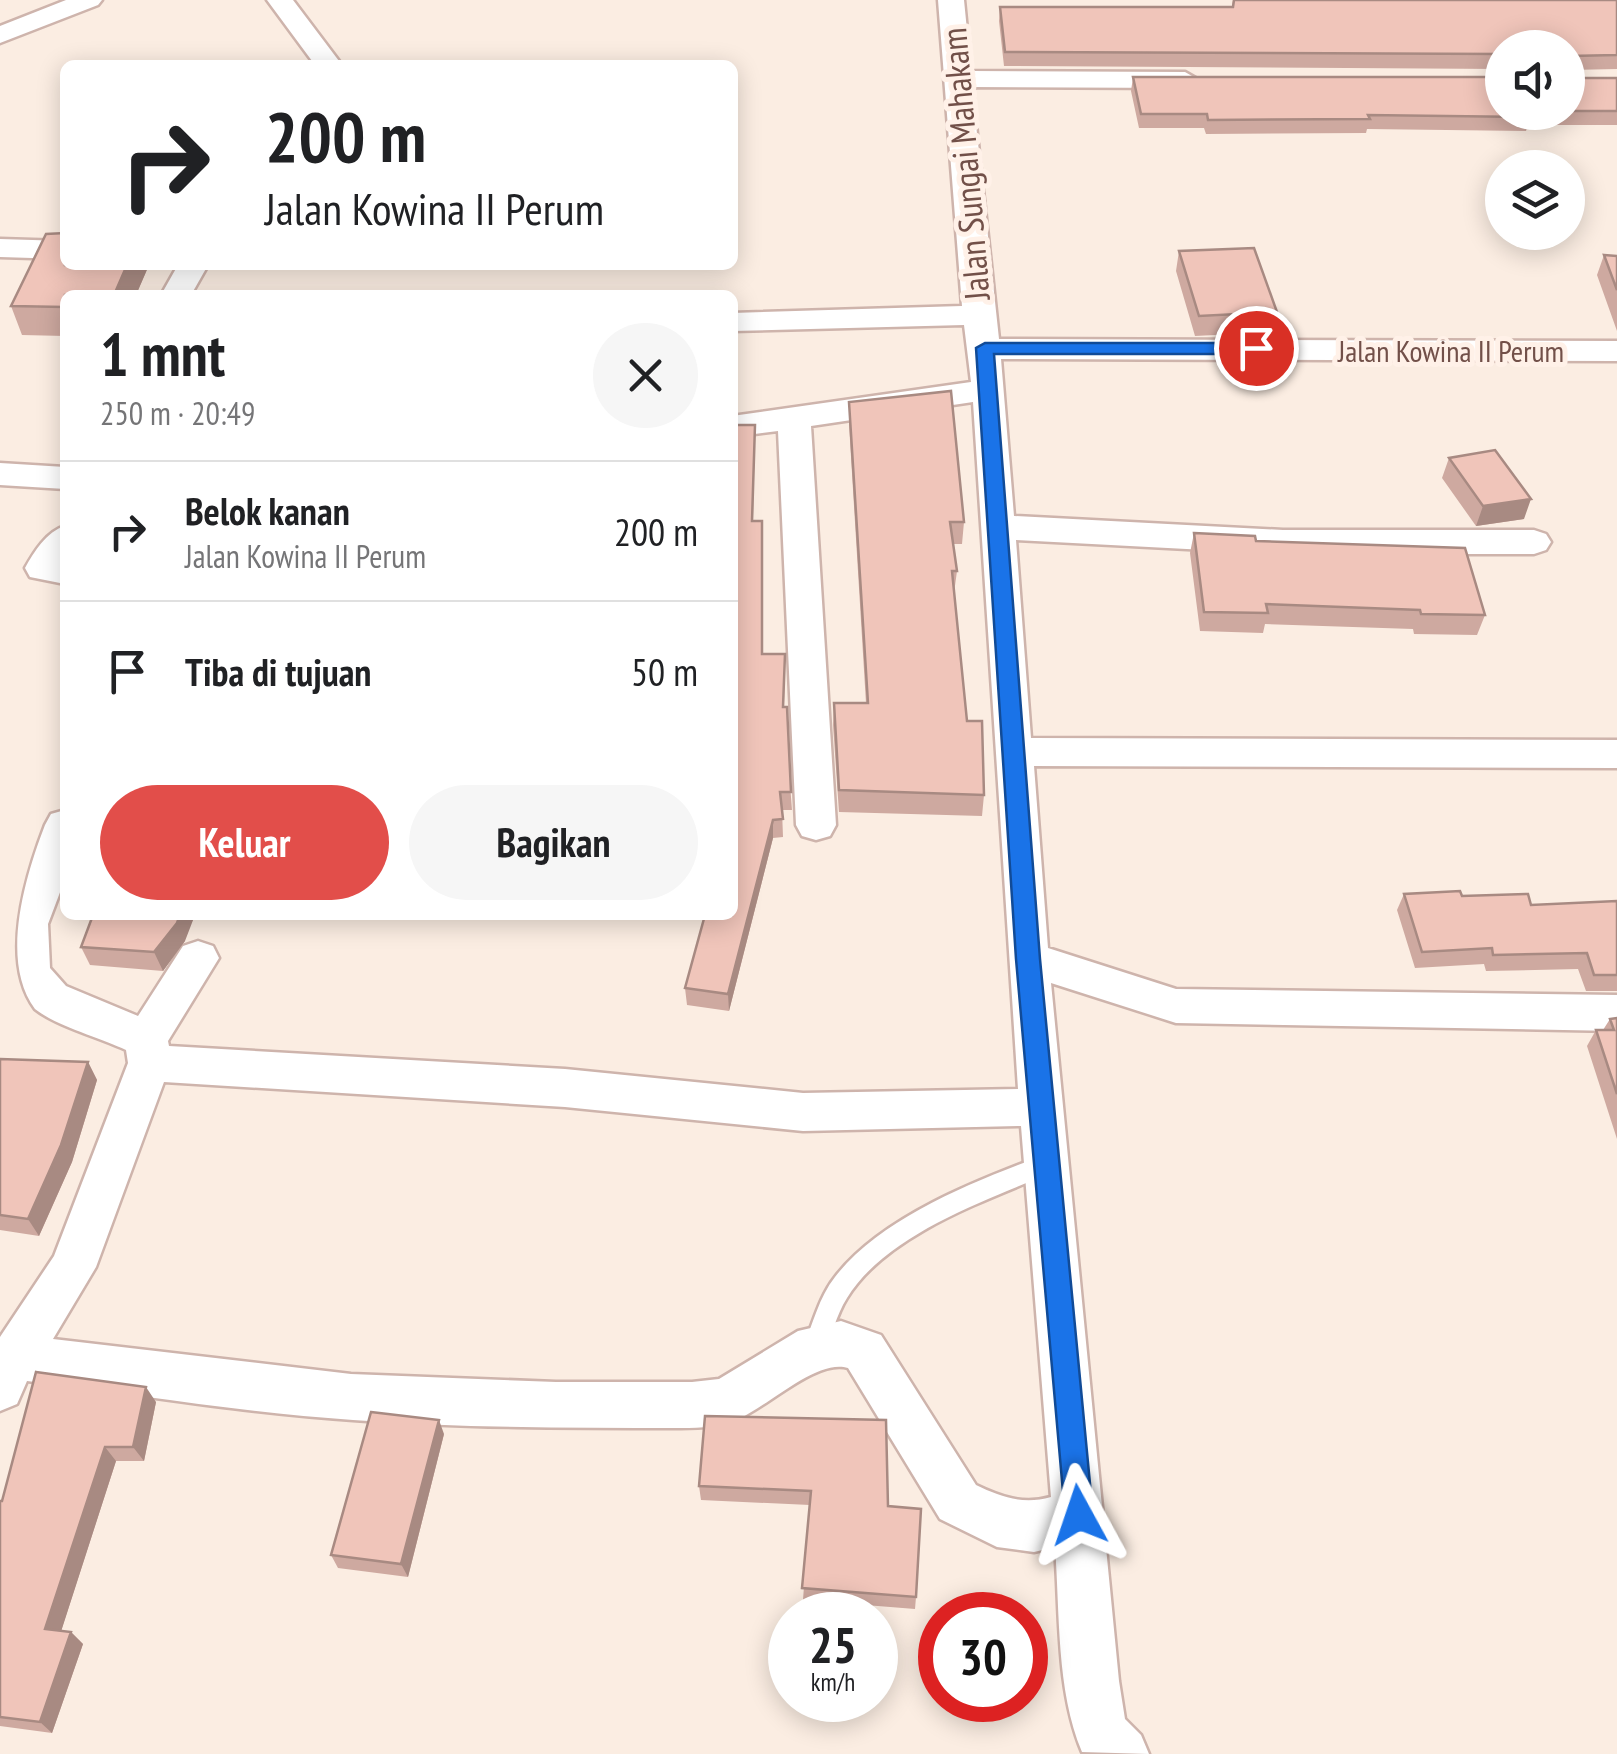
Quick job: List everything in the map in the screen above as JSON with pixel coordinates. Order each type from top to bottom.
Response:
[{"type":"street","points":[[0,35],[90,0]]},
{"type":"street","points":[[280,0],[325,60]]},
{"type":"street","name":"Jalan Sungai Mahakam","points":[[951,0],[988,390],[1028,959],[1098,1747]]},
{"type":"street","points":[[959,79],[1211,80]]},
{"type":"street","points":[[0,248],[60,250]]},
{"type":"street","name":"Jalan Kowina II Perum","points":[[738,322],[1617,351]]},
{"type":"street","points":[[738,426],[988,390]]},
{"type":"street","points":[[794,417],[816,825]]},
{"type":"street","points":[[0,474],[60,469]]},
{"type":"street","points":[[997,527],[1283,542],[1534,542]]},
{"type":"street","points":[[60,545],[42,568],[60,571]]},
{"type":"street","points":[[1015,752],[1617,754]]},
{"type":"street","points":[[60,839],[28,924],[28,974],[51,998],[148,1051],[802,1112],[1044,1107]]},
{"type":"street","points":[[198,958],[148,1051],[73,1268],[7,1373],[352,1397],[692,1404],[726,1401],[815,1347],[841,1343],[864,1351],[958,1502],[997,1522],[1034,1526],[1079,1515]]},
{"type":"street","points":[[1028,959],[1176,1006],[1617,1012]]},
{"type":"lane","points":[[815,1347],[842,1284],[879,1246],[958,1204],[1048,1164]]},
{"type":"building","points":[[1234,0],[1617,0],[1617,55],[1585,56],[1585,30],[1485,30],[1485,54],[1005,52],[1000,7],[1233,7]]},
{"type":"building","points":[[1133,77],[1485,77],[1485,116],[1208,120],[1207,114],[1141,114]]},
{"type":"building","points":[[1585,78],[1617,78],[1617,111],[1585,111]]},
{"type":"building","points":[[60,233],[60,270],[125,270],[116,290],[60,290],[60,307],[11,306],[46,234]]},
{"type":"building","points":[[1254,248],[1277,312],[1199,316],[1179,251]]},
{"type":"building","points":[[1604,255],[1617,256],[1617,290]]},
{"type":"building","points":[[951,391],[964,522],[950,522],[957,571],[952,571],[967,721],[982,721],[984,795],[839,790],[834,703],[868,703],[849,402]]},
{"type":"building","points":[[738,425],[755,425],[752,521],[762,521],[762,654],[785,654],[783,707],[787,707],[791,792],[780,792],[783,819],[773,820],[728,994],[685,988],[704,920],[738,920]]},
{"type":"building","points":[[1495,450],[1531,499],[1483,506],[1449,458]]},
{"type":"building","points":[[1194,533],[1255,536],[1256,541],[1465,548],[1485,615],[1266,604],[1268,613],[1204,612]]},
{"type":"building","points":[[1460,891],[1462,896],[1528,894],[1531,905],[1617,901],[1617,975],[1594,975],[1587,953],[1493,955],[1492,948],[1422,952],[1404,894]]},
{"type":"building","points":[[91,920],[178,920],[154,952],[81,947]]},
{"type":"building","points":[[1617,1018],[1617,1094],[1596,1030],[1614,1030],[1610,1019]]},
{"type":"building","points":[[0,1059],[88,1062],[61,1145],[28,1219],[0,1215]]},
{"type":"building","points":[[36,1372],[146,1387],[133,1447],[105,1447],[45,1629],[71,1632],[40,1722],[0,1717],[0,1501]]},
{"type":"building","points":[[371,1412],[439,1420],[401,1564],[331,1555]]},
{"type":"building","points":[[705,1416],[886,1420],[888,1506],[921,1509],[916,1597],[898,1596],[898,1592],[802,1588],[811,1491],[699,1486]]},
{"type":"route","points":[[1079,1515],[1028,959],[985,348],[1256,348]]}]
